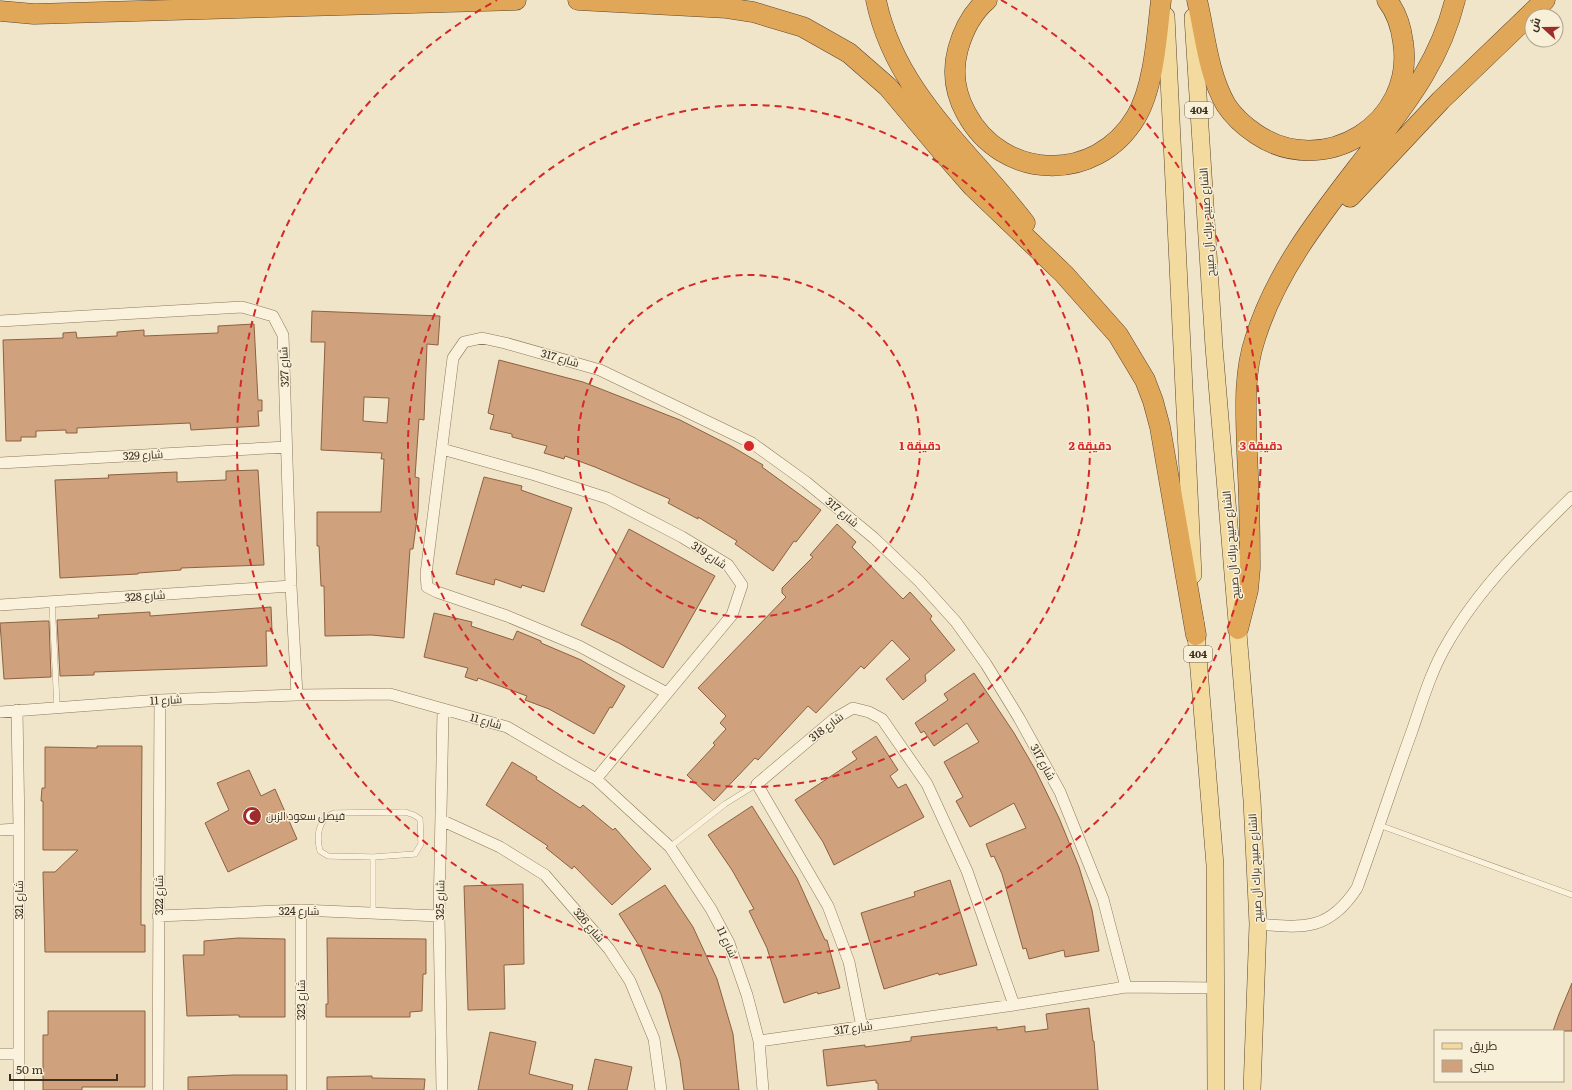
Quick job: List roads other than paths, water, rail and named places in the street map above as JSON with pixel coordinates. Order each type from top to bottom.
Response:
[{"type":"highway","points":[[0,11],[42,14],[516,0]]},
{"type":"highway","points":[[578,0],[727,8],[753,12],[790,23],[826,39],[869,68],[888,87],[945,156],[974,187],[1064,274]]},
{"type":"highway","points":[[876,0],[881,24],[893,54],[908,82],[926,107],[1009,202],[1064,274],[1118,335],[1145,380],[1153,401],[1160,427],[1196,635]]},
{"type":"highway","points":[[987,0],[974,13],[961,38],[956,57],[955,76],[958,94],[972,125],[989,144],[1008,156],[1039,165],[1078,163],[1096,156],[1125,133],[1136,116],[1146,93],[1156,43],[1161,0]]},
{"type":"highway","points":[[1197,0],[1213,71],[1227,105],[1244,126],[1266,141],[1288,150],[1301,152],[1332,148],[1364,134],[1389,108],[1400,89],[1406,55],[1401,24],[1387,0]]},
{"type":"highway","points":[[1238,629],[1248,590],[1250,568],[1246,408],[1248,374],[1254,340],[1266,308],[1280,278],[1314,226],[1407,104],[1427,72],[1442,38],[1455,0]]},
{"type":"highway","points":[[1280,278],[1392,151],[1441,100],[1545,0]]},
{"type":"main road","name":"404","points":[[1165,0],[1196,635],[1215,865],[1216,1090]]},
{"type":"main road","name":"الشارع صبيح براك آل صبيح","points":[[1192,0],[1214,347],[1252,800],[1258,924],[1252,1090]]},
{"type":"street","name":"شارع 327","points":[[0,321],[242,307],[273,316],[283,335],[291,586],[298,694]]},
{"type":"street","name":"شارع 317","points":[[667,693],[579,646],[507,616],[437,592],[427,587],[426,574],[453,358],[464,342],[482,338],[600,370],[752,443],[806,482],[874,538],[919,581],[956,622],[990,671],[1019,718],[1060,792],[1103,899],[1126,987],[1014,1005],[759,1041]]},
{"type":"street","name":"شارع 329","points":[[0,463],[286,448]]},
{"type":"street","name":"شارع 319","points":[[442,449],[536,475],[608,498],[682,537],[728,565],[742,585],[732,615],[596,779]]},
{"type":"street","points":[[1258,924],[1294,927],[1310,925],[1324,920],[1338,912],[1349,901],[1357,888],[1430,679],[1446,644],[1492,580],[1534,534],[1572,497]]},
{"type":"street","name":"شارع 328","points":[[0,605],[291,586]]},
{"type":"street","name":"شارع 11","points":[[0,712],[160,700],[298,694],[390,694],[507,727],[596,779],[670,848],[710,909],[729,943],[747,995],[759,1041],[763,1090]]},
{"type":"street","name":"شارع 322","points":[[158,1090],[160,700]]},
{"type":"street","name":"شارع 318","points":[[757,784],[834,719],[853,708],[869,712],[882,719],[927,784],[967,871],[1014,1005]]},
{"type":"street","name":"شارع 321","points":[[17,710],[19,830],[19,1090]]},
{"type":"street","name":"شارع 325","points":[[442,1090],[439,916],[443,710]]},
{"type":"street","points":[[757,784],[828,906],[849,962],[862,1026]]},
{"type":"street","name":"شارع 326","points":[[441,820],[500,847],[544,875],[604,943],[630,981],[654,1039],[661,1090]]},
{"type":"street","points":[[0,830],[19,830]]},
{"type":"street","name":"شارع 324","points":[[158,916],[301,910],[439,916]]},
{"type":"street","name":"شارع 323","points":[[301,910],[301,1090]]},
{"type":"street","points":[[1126,987],[1216,988]]},
{"type":"street","points":[[0,1054],[19,1054]]},
{"type":"lane","points":[[52,602],[57,707]]},
{"type":"lane","points":[[670,848],[725,804],[757,784]]},
{"type":"lane","points":[[405,812],[420,819],[421,844],[415,854],[373,857],[328,856],[324,854],[320,851],[318,845],[319,828],[322,821],[326,816],[334,813],[405,812]]},
{"type":"lane","points":[[1379,825],[1572,895]]},
{"type":"lane","points":[[373,857],[373,913]]},
{"type":"place","name":"فيصل سعود الزبن","points":[[252,816]]}]
